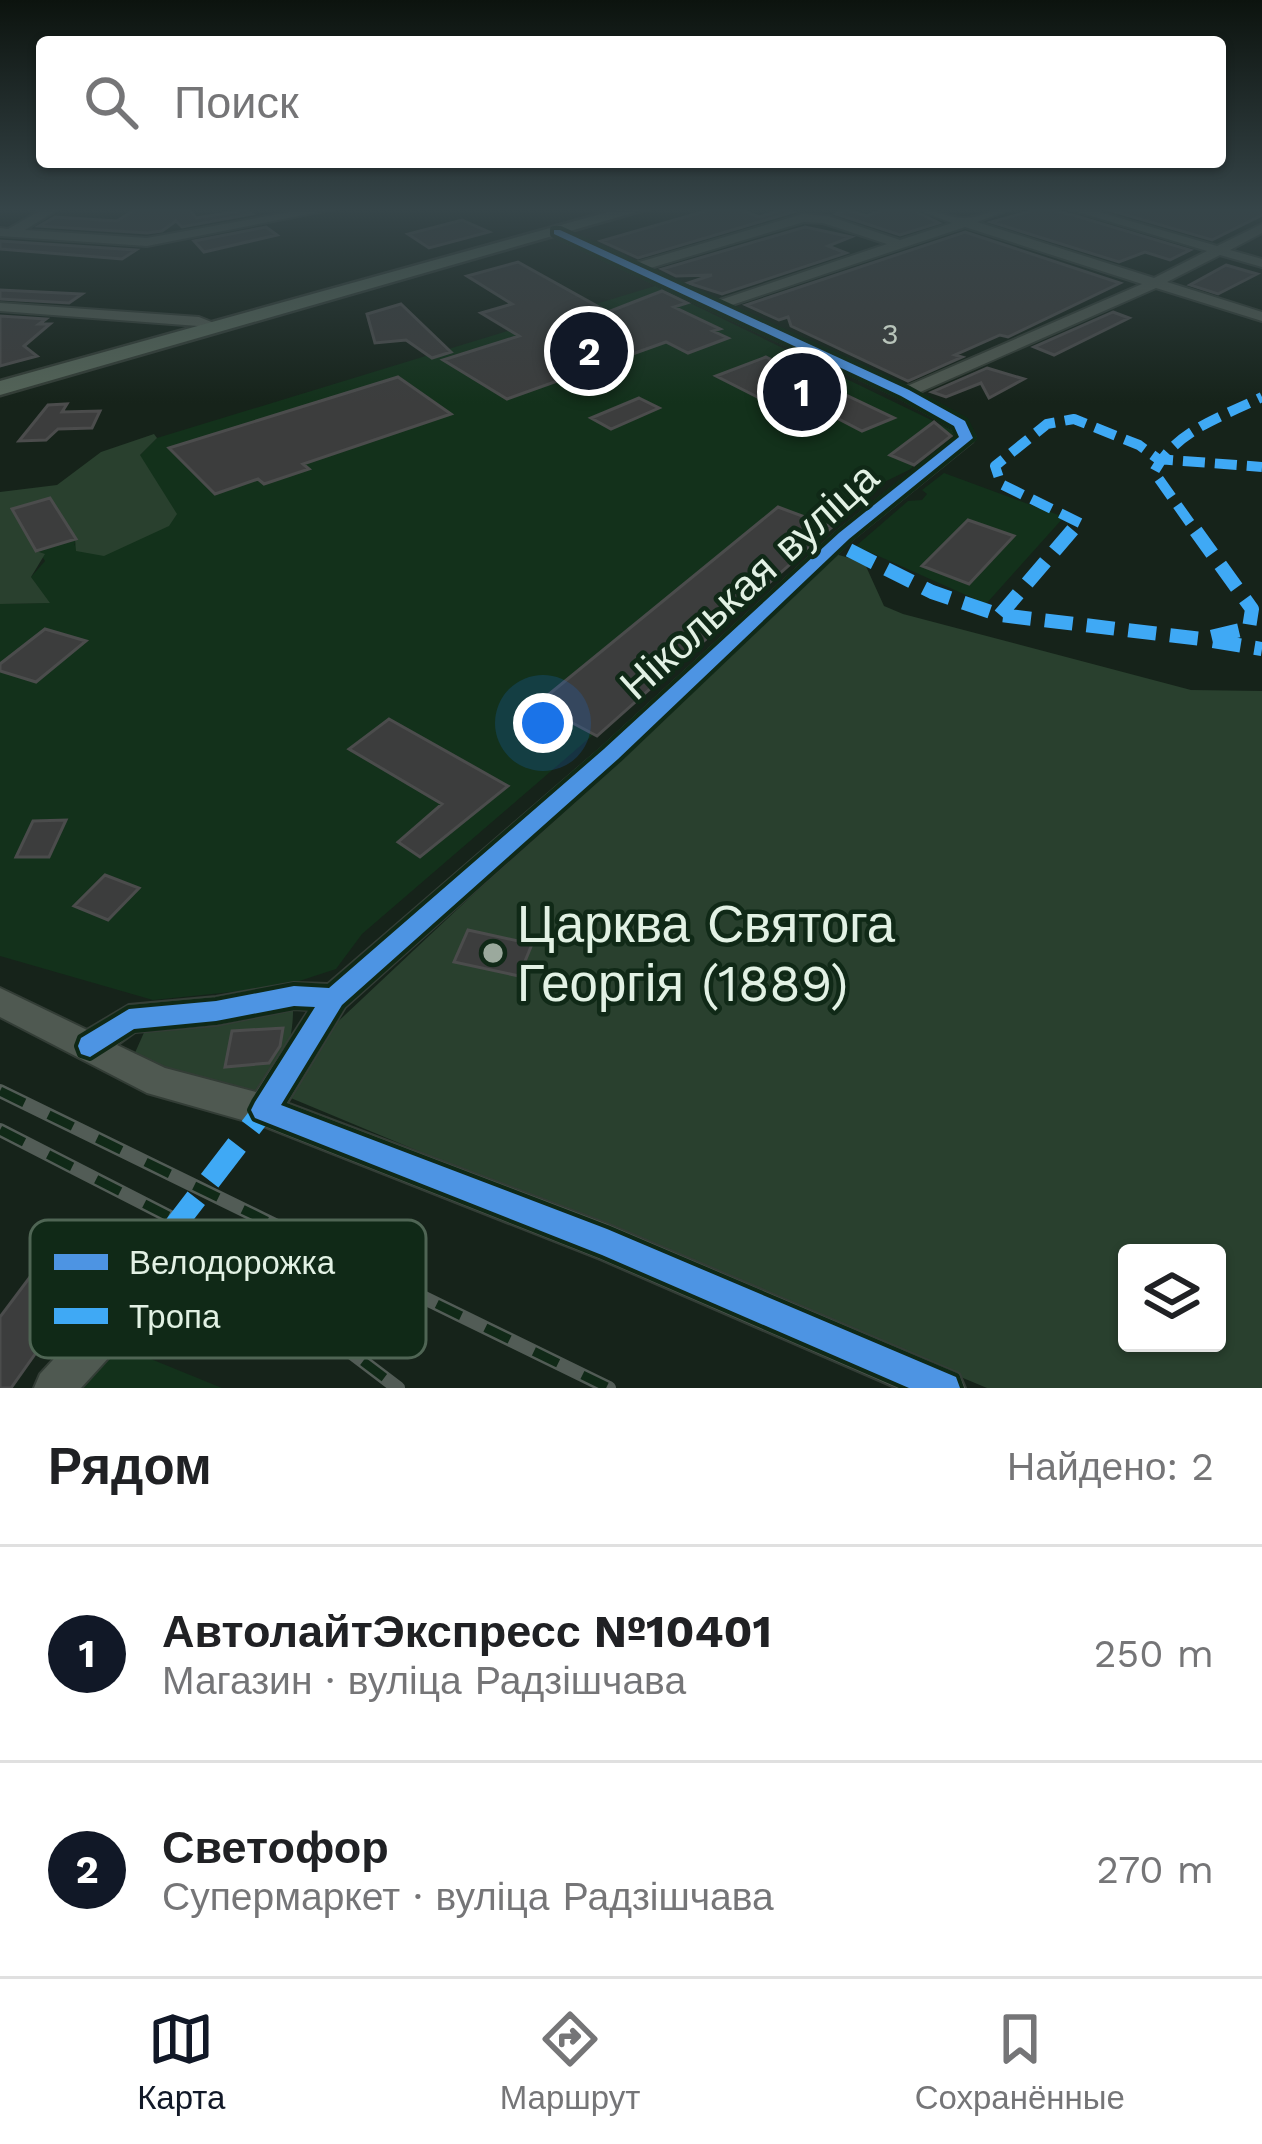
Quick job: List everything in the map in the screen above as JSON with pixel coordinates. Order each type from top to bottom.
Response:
[{"type":"main road","points":[[0,388],[411,273]]},
{"type":"street","points":[[645,273],[905,393],[1176,273]]},
{"type":"street","points":[[715,306],[813,273]]},
{"type":"street","points":[[1118,273],[1262,317]]},
{"type":"street","points":[[0,307],[216,327]]},
{"type":"street","name":"Ніколькая вуліца","points":[[334,998],[611,754],[844,536],[960,447],[967,432],[960,424],[905,393]]},
{"type":"street","points":[[90,1046],[129,1018],[294,996],[334,998],[264,1110]]},
{"type":"street","points":[[0,1002],[159,1082],[264,1110],[607,1243],[945,1388]]},
{"type":"street","points":[[54,1388],[82,1358]]},
{"type":"shaded area","points":[[655,286],[956,432],[909,470],[833,507],[846,517],[362,934],[336,969],[281,987],[153,1000],[0,956],[0,604],[48,603],[31,577],[45,561],[12,509],[50,498],[76,539],[74,546],[157,438]]},
{"type":"shaded area","points":[[154,434],[157,438],[140,455],[177,514],[169,526],[104,556],[76,551],[75,539],[13,509],[36,551],[45,554],[31,577],[50,603],[0,604],[0,492],[57,485],[101,452]]},
{"type":"shaded area","points":[[944,473],[1064,517],[986,604],[856,546],[908,501],[922,500],[927,494],[922,490]]},
{"type":"shaded area","points":[[835,554],[864,562],[884,606],[903,614],[1191,690],[1262,691],[1262,1388],[987,1388],[286,1096],[312,1046]]},
{"type":"shaded area","points":[[293,1007],[290,1038],[279,1068],[259,1089],[245,1095],[228,1095],[134,1055],[146,1028]]},
{"type":"shaded area","points":[[103,1358],[148,1358],[222,1388],[78,1388]]},
{"type":"building","points":[[537,273],[608,312],[662,291],[687,303],[674,307],[720,329],[713,331],[728,338],[688,353],[666,342],[507,399],[443,360],[519,336],[481,313],[512,304],[467,276]]},
{"type":"building","points":[[670,273],[786,273],[722,294],[688,283],[712,275]]},
{"type":"building","points":[[843,273],[1089,273],[1120,283],[1008,337],[1000,335],[955,355],[962,357],[908,381],[791,326],[788,317],[779,320],[746,305]]},
{"type":"building","points":[[1212,273],[1257,274],[1218,294],[1190,285]]},
{"type":"building","points":[[0,290],[82,294],[69,303],[0,299]]},
{"type":"building","points":[[401,304],[451,352],[432,358],[406,340],[375,343],[367,314]]},
{"type":"building","points":[[1113,312],[1129,318],[1054,355],[1034,347]]},
{"type":"building","points":[[0,316],[46,319],[39,324],[50,324],[24,346],[37,356],[0,366]]},
{"type":"building","points":[[766,357],[894,418],[862,431],[806,408],[791,414],[716,376]]},
{"type":"building","points":[[987,368],[1024,379],[989,398],[981,383],[946,397],[932,392]]},
{"type":"building","points":[[398,377],[451,414],[303,464],[309,469],[215,494],[169,448]]},
{"type":"building","points":[[639,398],[659,408],[611,429],[591,418]]},
{"type":"building","points":[[67,404],[62,412],[100,411],[92,428],[58,429],[46,440],[19,441],[48,405]]},
{"type":"building","points":[[934,422],[951,436],[914,465],[890,455]]},
{"type":"building","points":[[50,498],[76,539],[36,551],[12,509]]},
{"type":"building","points":[[778,507],[832,527],[597,736],[537,704]]},
{"type":"building","points":[[968,520],[1014,536],[969,584],[922,566]]},
{"type":"building","points":[[45,629],[86,641],[36,682],[0,671],[0,664]]},
{"type":"building","points":[[389,719],[508,786],[420,857],[398,842],[442,804],[349,749]]},
{"type":"building","points":[[66,820],[49,857],[16,857],[33,821]]},
{"type":"building","points":[[105,875],[139,888],[108,920],[74,906]]},
{"type":"building","name":"Царква Святога Георгія (1889)","points":[[468,930],[532,944],[519,976],[454,962]]},
{"type":"building","points":[[283,1028],[280,1046],[269,1063],[225,1067],[232,1031]]},
{"type":"building","points":[[30,1277],[32,1358],[11,1388],[0,1388],[0,1317]]},
{"type":"railway","points":[[0,1091],[265,1220]]},
{"type":"railway","points":[[0,1130],[176,1220]]},
{"type":"railway","points":[[426,1299],[609,1388]]},
{"type":"railway","points":[[358,1358],[398,1388]]},
{"type":"marked path","points":[[849,550],[932,592],[1000,615],[1202,639],[1249,628],[1252,609],[1154,472],[1161,458],[1185,436],[1262,397]]},
{"type":"marked path","points":[[1000,615],[1082,520],[1001,484],[995,466],[1047,424],[1074,419],[1139,445],[1158,459],[1262,467]]},
{"type":"marked path","points":[[1213,641],[1262,649]]},
{"type":"marked path","points":[[179,1220],[264,1110]]},
{"type":"cycle path","points":[[90,1046],[129,1019],[216,1011],[294,996],[334,998],[611,754],[844,536],[966,438],[960,424],[905,393],[645,273]]},
{"type":"cycle path","points":[[334,998],[264,1110],[607,1243],[945,1388]]},
{"type":"place","name":"Светофор","points":[[589,351]]},
{"type":"place","name":"АвтолайтЭкспресс №10401","points":[[802,392]]},
{"type":"place","name":"Царква Святога Георгія (1889)","points":[[493,953]]}]
